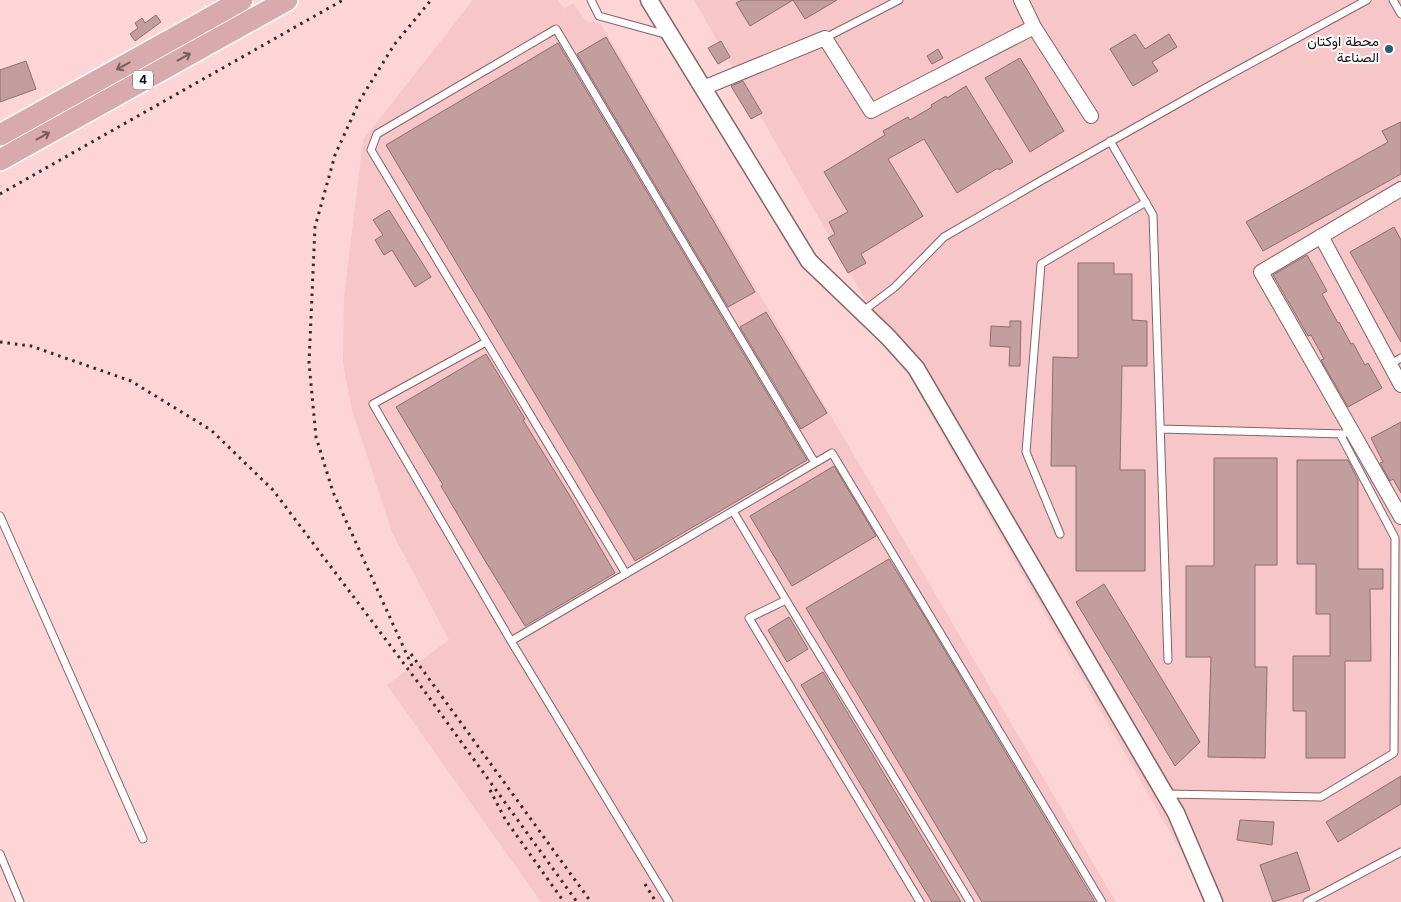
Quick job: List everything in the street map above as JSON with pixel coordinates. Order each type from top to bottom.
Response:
[{"type":"main road","name":"4","points":[[0,134],[242,0]]},
{"type":"main road","name":"4","points":[[0,160],[287,0]]},
{"type":"street","points":[[649,0],[809,261],[888,336],[916,368],[1176,813],[1214,902]]},
{"type":"street","points":[[1021,0],[1034,27],[1091,116]]},
{"type":"street","points":[[703,88],[825,38],[872,111],[1034,27]]},
{"type":"street","points":[[1401,189],[1261,272],[1347,434],[1401,517]]},
{"type":"street","points":[[1321,236],[1395,361],[1401,385]]},
{"type":"lane","points":[[591,0],[599,16],[671,36]]},
{"type":"lane","points":[[825,38],[899,0]]},
{"type":"lane","points":[[861,312],[895,287],[944,237],[1110,141],[1367,0]]},
{"type":"lane","points":[[1393,0],[1401,14]]},
{"type":"lane","points":[[626,574],[371,150],[377,134],[556,29],[815,463]]},
{"type":"lane","points":[[1110,141],[1154,215],[1168,660]]},
{"type":"lane","points":[[1060,534],[1026,452],[1041,264],[1146,202]]},
{"type":"lane","points":[[486,342],[373,404],[511,641],[669,902]]},
{"type":"lane","points":[[1160,429],[1347,434],[1395,538],[1394,752],[1321,797],[1165,794]]},
{"type":"lane","points":[[511,641],[832,453],[1102,902]]},
{"type":"lane","points":[[733,511],[970,902]]},
{"type":"lane","points":[[0,516],[143,839]]},
{"type":"lane","points":[[786,600],[750,618],[920,902]]},
{"type":"lane","points":[[1307,902],[1401,852]]},
{"type":"lane","points":[[0,854],[20,902]]},
{"type":"shaded area","points":[[473,0],[558,0],[564,9],[573,3],[586,21],[601,24],[1116,902],[541,902],[387,685],[449,640],[392,532],[352,410],[343,363],[344,298],[363,140]]},
{"type":"shaded area","points":[[694,0],[1401,0],[1401,902],[1210,902]]},
{"type":"building","points":[[742,0],[793,0],[750,26],[736,3]]},
{"type":"building","points":[[793,0],[837,0],[805,19]]},
{"type":"building","points":[[156,15],[161,22],[135,41],[130,34],[138,28],[135,23],[142,18],[145,23]]},
{"type":"building","points":[[1135,34],[1145,49],[1169,34],[1177,47],[1152,62],[1158,71],[1133,86],[1110,49]]},
{"type":"building","points":[[606,37],[755,292],[728,307],[577,54]]},
{"type":"building","points":[[721,41],[730,57],[718,64],[708,48]]},
{"type":"building","points":[[558,43],[807,460],[635,561],[386,145]]},
{"type":"building","points":[[938,49],[943,58],[932,64],[927,56]]},
{"type":"building","points":[[1020,58],[1064,131],[1030,152],[985,78]]},
{"type":"building","points":[[26,61],[36,89],[0,102],[0,70]]},
{"type":"building","points":[[743,81],[762,113],[751,119],[731,86]]},
{"type":"building","points":[[966,86],[1013,162],[999,170],[998,168],[957,193],[924,139],[888,159],[923,216],[861,254],[866,263],[848,273],[828,238],[835,234],[829,222],[848,212],[824,172],[885,135],[883,131],[908,117],[910,120],[932,107],[931,105]]},
{"type":"building","points":[[1401,122],[1401,174],[1263,251],[1246,222],[1388,142],[1382,131]]},
{"type":"building","points":[[389,210],[431,277],[415,287],[392,250],[384,255],[375,240],[383,235],[373,220]]},
{"type":"building","points":[[1394,227],[1401,240],[1401,342],[1350,252]]},
{"type":"building","points":[[1307,255],[1327,291],[1322,294],[1338,323],[1351,344],[1353,343],[1365,365],[1368,363],[1382,388],[1348,407],[1321,360],[1324,359],[1311,335],[1308,336],[1273,275]]},
{"type":"building","points":[[1078,263],[1114,263],[1114,274],[1132,274],[1132,320],[1147,321],[1147,366],[1122,366],[1120,470],[1145,470],[1145,571],[1076,571],[1076,466],[1051,466],[1053,357],[1078,358]]},
{"type":"building","points":[[766,312],[827,413],[801,429],[740,327]]},
{"type":"building","points":[[1010,321],[1021,321],[1020,366],[1009,366],[1010,347],[990,346],[991,326],[1010,327]]},
{"type":"building","points":[[486,354],[525,419],[523,420],[615,573],[525,626],[396,407]]},
{"type":"building","points":[[1401,422],[1401,493],[1393,479],[1390,481],[1380,463],[1383,462],[1371,438]]},
{"type":"building","points":[[1214,458],[1277,458],[1277,565],[1255,565],[1255,667],[1267,667],[1265,758],[1208,757],[1211,657],[1186,657],[1186,566],[1214,566]]},
{"type":"building","points":[[1297,460],[1348,460],[1358,480],[1358,569],[1383,569],[1383,589],[1370,589],[1371,661],[1345,661],[1345,758],[1306,758],[1306,711],[1293,711],[1293,656],[1330,656],[1330,614],[1316,614],[1316,564],[1297,564]]},
{"type":"building","points":[[834,466],[876,536],[792,586],[750,516]]},
{"type":"building","points":[[889,559],[1095,902],[982,902],[806,608]]},
{"type":"building","points":[[1104,584],[1200,742],[1175,766],[1076,602]]},
{"type":"building","points":[[789,617],[808,649],[787,662],[768,630]]},
{"type":"building","points":[[823,672],[961,902],[932,902],[801,685]]},
{"type":"building","points":[[1401,776],[1401,804],[1338,842],[1326,822]]},
{"type":"building","points":[[1240,820],[1274,822],[1272,845],[1237,840]]},
{"type":"building","points":[[1297,852],[1310,890],[1273,902],[1260,865]]},
{"type":"railway","points":[[0,194],[343,0]]},
{"type":"railway","points":[[412,666],[333,492],[316,437],[309,363],[315,227],[335,155],[360,100],[394,45],[431,0]]},
{"type":"railway","points":[[0,342],[31,346],[131,381],[211,430],[273,490],[420,685],[577,902]]},
{"type":"railway","points":[[411,654],[591,902]]},
{"type":"railway","points":[[490,790],[505,819],[564,902]]},
{"type":"railway","points":[[645,884],[656,902]]},
{"type":"place","name":"محطة اوكتان الصناعة","points":[[1389,49]]}]
